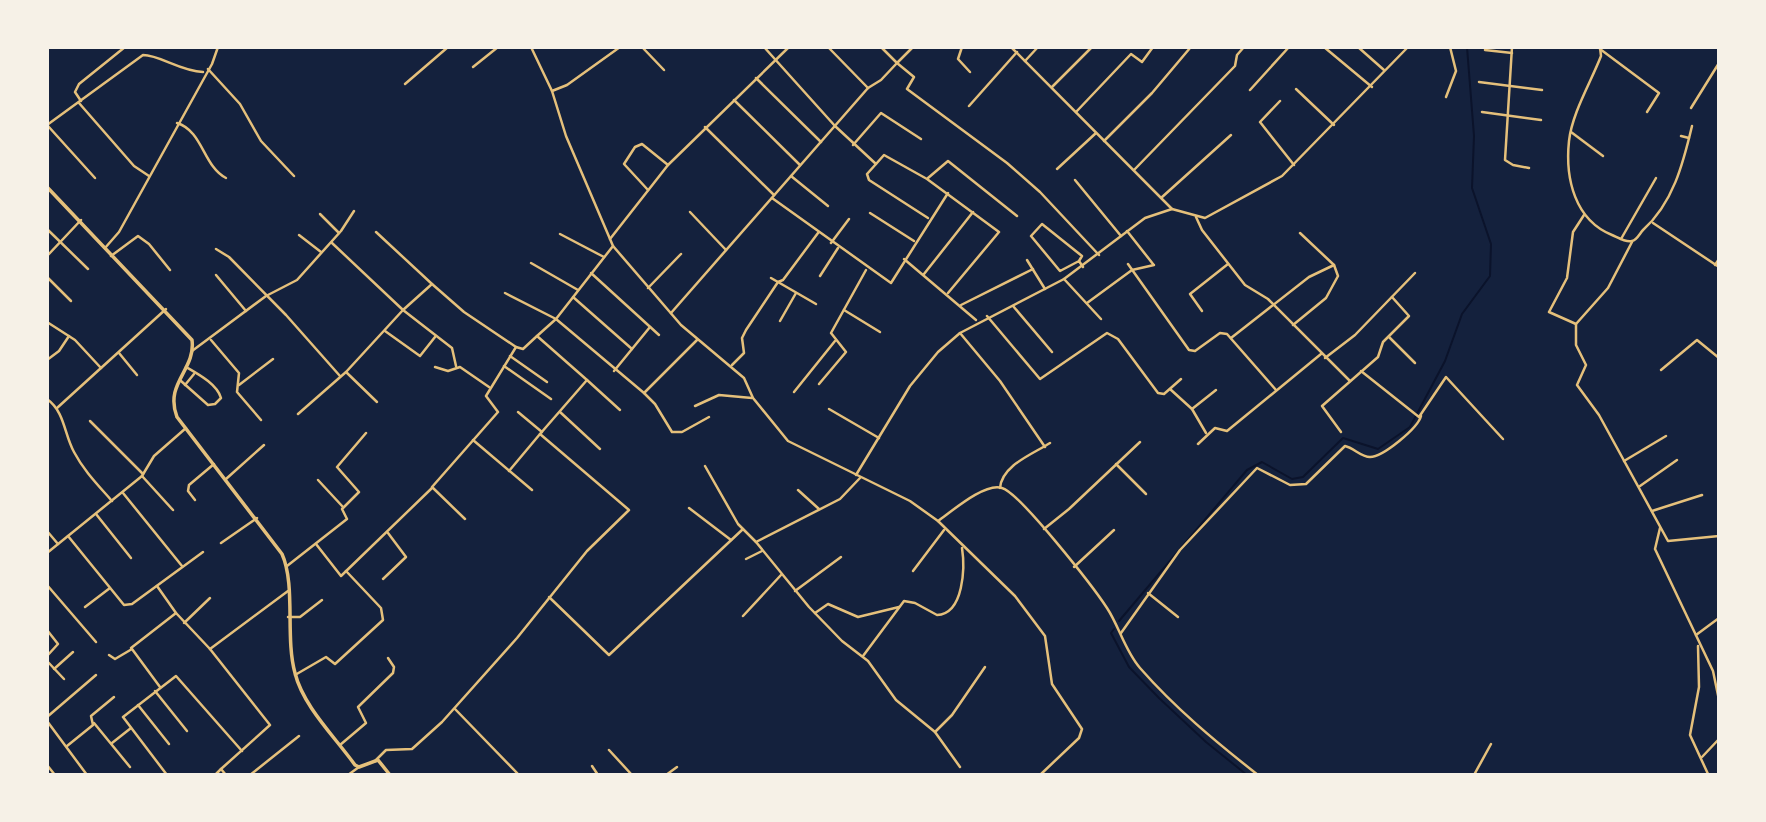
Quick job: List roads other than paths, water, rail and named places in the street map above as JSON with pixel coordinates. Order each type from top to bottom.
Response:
[{"type":"street","points":[[125,47],[79,84],[75,92],[80,102],[134,166],[149,176]]},
{"type":"street","points":[[105,248],[119,232],[218,47]]},
{"type":"street","points":[[405,84],[448,47]]},
{"type":"street","points":[[473,66],[498,47]]},
{"type":"street","points":[[531,47],[552,91],[566,136],[612,246],[648,288],[697,340],[732,365],[744,378],[753,398],[798,449],[910,501],[938,521],[944,530],[1015,596],[1045,636],[1052,684],[1082,729],[1079,738],[1040,775]]},
{"type":"street","points":[[552,91],[567,85],[620,47]]},
{"type":"street","points":[[642,47],[664,70]]},
{"type":"street","points":[[764,47],[853,145],[876,164]]},
{"type":"street","points":[[610,239],[626,223],[668,166],[789,47]]},
{"type":"street","points":[[828,47],[868,88]]},
{"type":"street","points":[[881,47],[914,77],[907,89],[1007,163],[1040,192],[1099,255]]},
{"type":"street","points":[[671,313],[868,88],[881,80],[913,47]]},
{"type":"street","points":[[962,47],[958,59],[970,72]]},
{"type":"street","points":[[1012,47],[1172,209],[1205,218],[1265,186],[1294,165],[1408,47]]},
{"type":"street","points":[[1025,61],[1038,47]]},
{"type":"street","points":[[1051,87],[1092,47]]},
{"type":"street","points":[[1076,112],[1130,54],[1142,62],[1153,47]]},
{"type":"street","points":[[1134,170],[1235,66],[1237,55],[1244,47]]},
{"type":"street","points":[[1250,90],[1289,47]]},
{"type":"street","points":[[1324,47],[1371,87]]},
{"type":"street","points":[[1358,47],[1385,71]]},
{"type":"street","points":[[1446,97],[1456,71],[1450,47]]},
{"type":"street","points":[[1512,47],[1505,160],[1513,165],[1529,168]]},
{"type":"street","points":[[1104,141],[1152,93],[1191,48]]},
{"type":"street","points":[[1600,48],[1660,93],[1647,112]]},
{"type":"street","points":[[1600,48],[1601,56],[1571,132],[1568,169],[1574,197],[1589,223],[1632,242]]},
{"type":"street","points":[[1485,51],[1512,53]]},
{"type":"street","points":[[968,106],[1017,52]]},
{"type":"street","points":[[95,178],[47,125],[143,55],[155,57],[182,70],[206,71],[240,104],[261,141],[294,176]]},
{"type":"street","points":[[1691,107],[1719,63]]},
{"type":"street","points":[[756,78],[821,142]]},
{"type":"street","points":[[1479,82],[1542,90]]},
{"type":"street","points":[[1296,89],[1334,125]]},
{"type":"street","points":[[734,100],[800,165]]},
{"type":"street","points":[[1280,101],[1259,122],[1294,165]]},
{"type":"street","points":[[853,145],[881,113],[921,139]]},
{"type":"street","points":[[1482,113],[1541,120]]},
{"type":"street","points":[[177,123],[191,133],[204,150],[212,168],[226,178]]},
{"type":"street","points":[[1692,126],[1689,148],[1674,185],[1653,223],[1632,242],[1608,288],[1576,324],[1576,345],[1586,365],[1577,385],[1599,415],[1640,486],[1660,528],[1671,542],[1687,537],[1719,536]]},
{"type":"street","points":[[705,127],[773,196],[831,243],[891,283],[914,242],[948,193]]},
{"type":"street","points":[[1057,169],[1096,132]]},
{"type":"street","points":[[1571,132],[1603,156]]},
{"type":"street","points":[[1161,198],[1231,135]]},
{"type":"street","points":[[1681,136],[1689,138]]},
{"type":"street","points":[[648,190],[624,164],[635,147],[642,144],[668,166]]},
{"type":"street","points":[[929,219],[869,180],[867,174],[884,155],[948,193],[1000,236],[948,293]]},
{"type":"street","points":[[927,179],[948,161],[1017,216]]},
{"type":"street","points":[[791,176],[828,206]]},
{"type":"street","points":[[1621,239],[1656,178]]},
{"type":"street","points":[[1075,180],[1121,236]]},
{"type":"street","points":[[47,187],[81,220],[111,256],[166,309],[192,340],[192,351],[172,397],[173,407],[186,428],[257,518],[287,566],[288,617],[295,675],[308,699],[359,767]]},
{"type":"street","points":[[856,475],[910,386],[938,352],[960,333],[977,321],[1013,306],[1064,279],[1145,218],[1172,209]]},
{"type":"street","points":[[192,351],[266,296],[297,281],[340,233],[354,211]]},
{"type":"street","points":[[690,212],[726,250]]},
{"type":"street","points":[[924,274],[973,212]]},
{"type":"street","points":[[870,213],[914,242]]},
{"type":"street","points":[[320,214],[340,233]]},
{"type":"street","points":[[1576,324],[1549,313],[1567,278],[1573,232],[1584,215]]},
{"type":"street","points":[[1196,217],[1250,289],[1273,304],[1350,381]]},
{"type":"street","points":[[831,243],[849,219]]},
{"type":"street","points":[[47,256],[81,220]]},
{"type":"street","points":[[1653,223],[1717,266],[1719,259]]},
{"type":"street","points":[[1042,224],[1082,256],[1079,261],[1060,271],[1031,236],[1042,224]]},
{"type":"street","points":[[47,229],[88,269]]},
{"type":"street","points":[[1087,303],[1132,270],[1154,265],[1127,231]]},
{"type":"street","points":[[376,232],[464,312],[523,349],[556,319],[612,246]]},
{"type":"street","points":[[732,365],[744,353],[743,338],[746,330],[778,282],[783,280],[818,233]]},
{"type":"street","points":[[1293,325],[1330,293],[1338,276],[1334,265],[1300,233]]},
{"type":"street","points":[[560,234],[604,257]]},
{"type":"street","points":[[299,235],[321,252]]},
{"type":"street","points":[[111,256],[138,236],[149,244],[170,270]]},
{"type":"street","points":[[331,242],[403,310],[452,348],[456,366],[490,387]]},
{"type":"street","points":[[820,276],[838,248]]},
{"type":"street","points":[[216,249],[229,257],[340,376]]},
{"type":"street","points":[[648,288],[681,254]]},
{"type":"street","points":[[904,259],[948,293],[977,321]]},
{"type":"street","points":[[1027,260],[1045,289]]},
{"type":"street","points":[[1079,261],[1083,267]]},
{"type":"street","points":[[531,263],[578,290]]},
{"type":"street","points":[[1202,311],[1190,294],[1228,263]]},
{"type":"street","points":[[1128,264],[1189,350],[1195,351],[1220,333],[1231,338],[1276,390]]},
{"type":"street","points":[[1231,338],[1309,277],[1334,265]]},
{"type":"street","points":[[819,384],[846,352],[831,333],[867,268]]},
{"type":"street","points":[[961,305],[1033,269]]},
{"type":"street","points":[[1325,358],[1355,334],[1415,273]]},
{"type":"street","points":[[591,274],[659,335]]},
{"type":"street","points":[[216,275],[246,311]]},
{"type":"street","points":[[47,277],[71,301]]},
{"type":"street","points":[[771,278],[816,304]]},
{"type":"street","points":[[1064,279],[1101,319]]},
{"type":"street","points":[[298,414],[346,372],[403,310],[432,284]]},
{"type":"street","points":[[505,293],[556,319],[614,371],[644,393],[672,432],[682,432],[709,417]]},
{"type":"street","points":[[780,321],[796,293]]},
{"type":"street","points":[[573,297],[632,349]]},
{"type":"street","points":[[1342,432],[1322,408],[1378,357],[1382,344],[1409,316],[1392,297]]},
{"type":"street","points":[[1013,306],[1052,352]]},
{"type":"street","points":[[57,408],[166,309]]},
{"type":"street","points":[[843,309],[880,332]]},
{"type":"street","points":[[987,316],[1040,379],[1107,333],[1118,340],[1158,393],[1164,394],[1181,379]]},
{"type":"street","points":[[47,322],[69,336],[102,368]]},
{"type":"street","points":[[614,371],[650,327]]},
{"type":"street","points":[[385,331],[420,356],[435,337]]},
{"type":"street","points":[[960,333],[987,364],[1045,447]]},
{"type":"street","points":[[47,360],[59,351],[69,336]]},
{"type":"street","points":[[537,336],[620,410]]},
{"type":"street","points":[[1389,337],[1415,363]]},
{"type":"street","points":[[211,339],[239,373],[237,393],[261,420]]},
{"type":"street","points":[[644,393],[697,340]]},
{"type":"street","points":[[1661,370],[1697,340],[1719,358]]},
{"type":"street","points":[[794,392],[835,341]]},
{"type":"street","points":[[316,544],[341,576],[388,533],[432,488],[498,412],[486,398],[490,387],[516,347]]},
{"type":"street","points":[[118,353],[137,375]]},
{"type":"street","points":[[1198,444],[1215,428],[1227,430],[1321,354]]},
{"type":"street","points":[[510,356],[547,382]]},
{"type":"street","points":[[236,387],[273,359]]},
{"type":"street","points":[[435,367],[448,371],[456,366]]},
{"type":"street","points":[[504,366],[551,399]]},
{"type":"street","points":[[179,379],[208,405],[215,404],[221,398],[220,393],[186,367]]},
{"type":"street","points":[[1361,371],[1418,416]]},
{"type":"street","points":[[186,385],[195,372]]},
{"type":"street","points":[[346,372],[377,402]]},
{"type":"street","points":[[1121,633],[1180,550],[1257,468],[1290,485],[1306,484],[1345,446],[1365,456],[1379,455],[1414,430],[1418,416],[1444,377],[1503,439]]},
{"type":"street","points":[[509,471],[587,380]]},
{"type":"street","points":[[1170,389],[1192,409],[1207,434]]},
{"type":"street","points":[[1192,409],[1216,390]]},
{"type":"street","points":[[695,406],[719,396],[753,398]]},
{"type":"street","points":[[47,398],[57,408],[78,460],[112,501]]},
{"type":"street","points":[[829,409],[879,438]]},
{"type":"street","points":[[348,775],[376,760],[386,750],[412,749],[455,709],[587,551],[629,510],[518,412]]},
{"type":"street","points":[[560,412],[600,450]]},
{"type":"street","points":[[90,421],[173,510]]},
{"type":"street","points":[[47,553],[142,475],[154,456],[186,428]]},
{"type":"street","points":[[343,508],[359,492],[337,467],[366,433]]},
{"type":"street","points":[[1624,461],[1666,436]]},
{"type":"street","points":[[473,440],[533,490]]},
{"type":"street","points":[[1044,529],[1140,442]]},
{"type":"street","points":[[1000,488],[1001,479],[1010,469],[1050,443]]},
{"type":"street","points":[[226,479],[264,445]]},
{"type":"street","points":[[1640,486],[1676,460]]},
{"type":"street","points":[[195,500],[188,491],[189,485],[214,464]]},
{"type":"street","points":[[1116,464],[1146,494]]},
{"type":"street","points":[[705,466],[715,488],[743,530],[815,614],[842,641],[863,656],[896,701],[935,732],[960,767]]},
{"type":"street","points":[[756,542],[849,493],[860,478]]},
{"type":"street","points":[[287,566],[346,520],[343,508],[318,480]]},
{"type":"street","points":[[432,488],[465,519]]},
{"type":"street","points":[[938,521],[979,492],[1000,488]]},
{"type":"street","points":[[1000,488],[1044,529],[1105,605],[1138,665],[1174,705],[1258,775]]},
{"type":"street","points":[[799,489],[819,509]]},
{"type":"street","points":[[122,492],[182,566]]},
{"type":"street","points":[[1652,511],[1702,495]]},
{"type":"street","points":[[689,508],[732,540]]},
{"type":"street","points":[[95,514],[131,558]]},
{"type":"street","points":[[221,543],[257,518]]},
{"type":"street","points":[[1660,528],[1655,549],[1674,592],[1685,606],[1698,642],[1713,671],[1719,700]]},
{"type":"street","points":[[549,597],[608,655],[743,530]]},
{"type":"street","points":[[913,570],[944,530]]},
{"type":"street","points":[[1074,567],[1114,530]]},
{"type":"street","points":[[47,531],[58,544]]},
{"type":"street","points":[[383,579],[406,558],[388,533]]},
{"type":"street","points":[[68,536],[110,588],[128,605],[203,552]]},
{"type":"street","points":[[815,614],[828,604],[858,617],[899,607],[910,601],[937,615],[945,613],[962,590],[962,547]]},
{"type":"street","points":[[746,559],[762,551]]},
{"type":"street","points":[[795,591],[841,557]]},
{"type":"street","points":[[295,675],[326,657],[335,664],[383,620],[381,608],[346,571]]},
{"type":"street","points":[[743,617],[782,575]]},
{"type":"street","points":[[47,585],[96,642]]},
{"type":"street","points":[[157,585],[184,623],[210,649],[270,725],[215,775]]},
{"type":"street","points":[[85,607],[110,588]]},
{"type":"street","points":[[210,649],[288,591]]},
{"type":"street","points":[[1147,593],[1178,617]]},
{"type":"street","points":[[184,623],[210,598]]},
{"type":"street","points":[[288,617],[300,617],[322,600]]},
{"type":"street","points":[[863,656],[899,607]]},
{"type":"street","points":[[109,655],[115,659],[176,613]]},
{"type":"street","points":[[1696,635],[1719,618]]},
{"type":"street","points":[[47,630],[58,643],[47,656]]},
{"type":"street","points":[[1698,642],[1699,688],[1690,735],[1708,774]]},
{"type":"street","points":[[131,648],[160,687]]},
{"type":"street","points":[[54,669],[73,652]]},
{"type":"street","points":[[340,744],[366,723],[359,707],[394,671],[388,658]]},
{"type":"street","points":[[47,661],[64,679]]},
{"type":"street","points":[[935,732],[951,715],[985,667]]},
{"type":"street","points":[[87,775],[47,719],[96,675]]},
{"type":"street","points":[[167,775],[123,717],[176,676],[242,751]]},
{"type":"street","points":[[155,691],[187,732]]},
{"type":"street","points":[[114,697],[91,716],[130,767]]},
{"type":"street","points":[[138,705],[169,744]]},
{"type":"street","points":[[455,709],[519,775]]},
{"type":"street","points":[[67,746],[94,723]]},
{"type":"street","points":[[112,743],[131,728]]},
{"type":"street","points":[[250,775],[299,736]]},
{"type":"street","points":[[1701,758],[1719,739]]},
{"type":"street","points":[[1474,775],[1491,744]]},
{"type":"street","points":[[609,750],[632,775]]},
{"type":"street","points":[[376,760],[390,775]]},
{"type":"street","points":[[47,765],[55,775]]},
{"type":"street","points":[[592,766],[598,775]]},
{"type":"street","points":[[666,775],[677,767]]},
{"type":"street","points":[[221,769],[226,775]]},
{"type":"waterway","points":[[1119,621],[1247,470],[1262,462],[1292,479],[1303,477],[1343,438],[1378,449],[1410,427],[1445,361],[1462,314],[1490,276],[1491,244],[1472,188],[1474,136],[1467,47]]},
{"type":"waterway","points":[[1114,629],[1111,633],[1129,667],[1206,742],[1247,775]]}]
